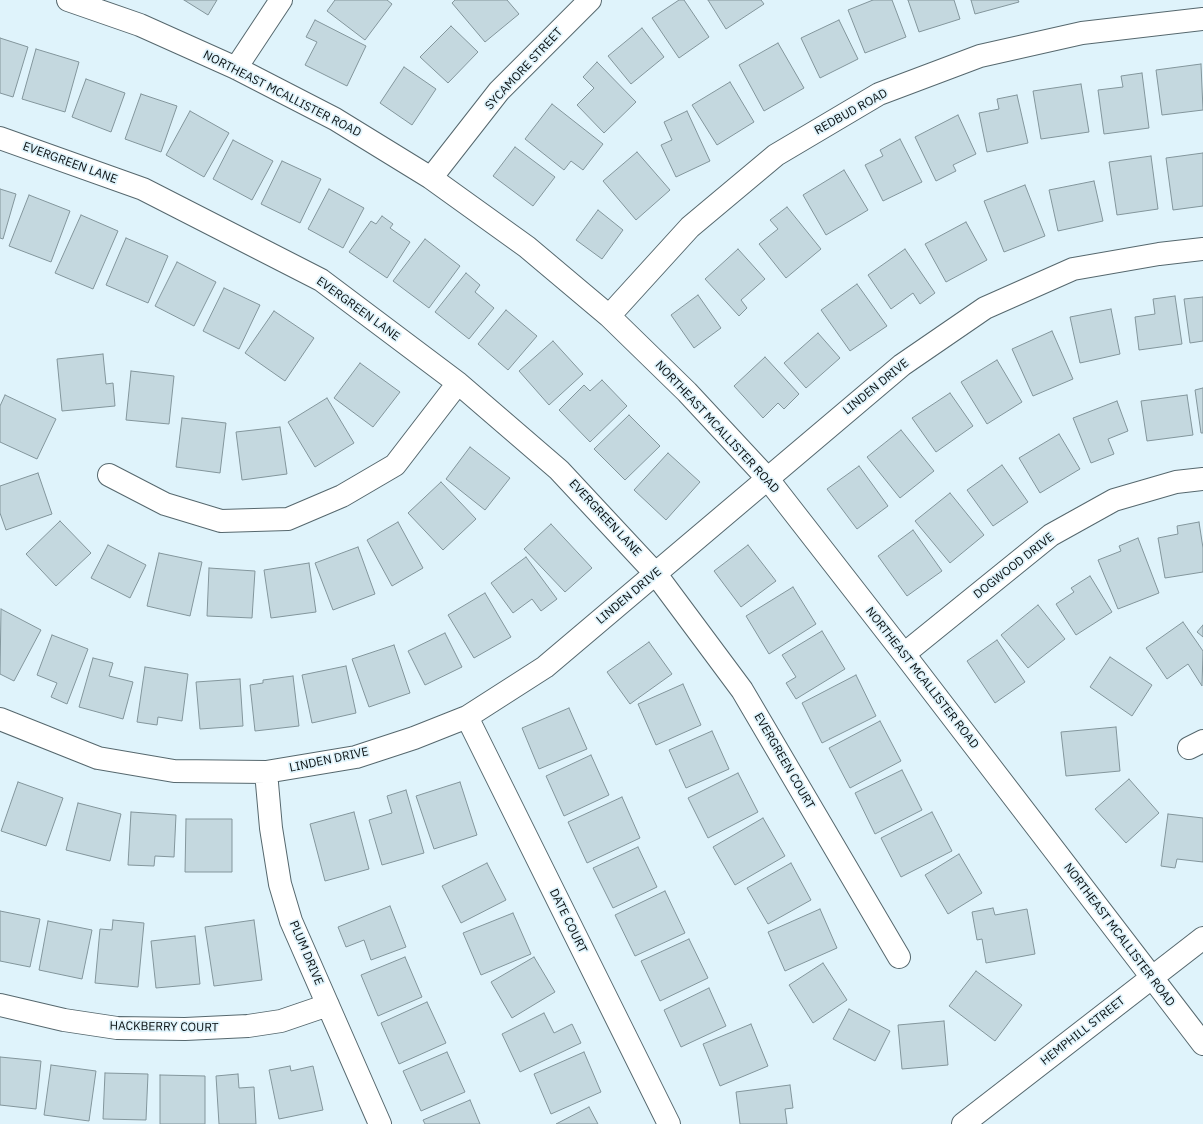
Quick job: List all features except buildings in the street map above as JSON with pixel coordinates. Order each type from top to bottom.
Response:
[{"type":"street","name":"NORTHEAST MCALLISTER ROAD","points":[[68,0],[140,25],[236,68],[335,120],[431,178],[527,247],[609,316],[687,392],[767,478],[1203,1044]]},
{"type":"street","points":[[236,68],[281,0]]},
{"type":"street","name":"SYCAMORE STREET","points":[[431,178],[499,91],[590,0]]},
{"type":"street","name":"REDBUD ROAD","points":[[609,316],[690,227],[776,155],[879,94],[980,56],[1082,33],[1203,19]]},
{"type":"street","name":"EVERGREEN LANE","points":[[0,138],[143,189],[321,280],[458,383],[559,470],[656,573]]},
{"type":"street","name":"LINDEN DRIVE","points":[[0,719],[98,758],[174,771],[266,772],[356,756],[414,738],[467,717],[545,667],[902,365],[985,308],[1073,269],[1159,254],[1203,249]]},
{"type":"street","points":[[108,475],[165,504],[222,521],[288,519],[342,496],[395,465],[458,383]]},
{"type":"street","name":"DOGWOOD DRIVE","points":[[904,654],[1051,535],[1114,500],[1176,482],[1203,478]]},
{"type":"street","name":"EVERGREEN COURT","points":[[656,573],[742,690],[899,957]]},
{"type":"street","name":"DATE COURT","points":[[467,717],[668,1124]]},
{"type":"street","name":"PLUM DRIVE","points":[[266,772],[271,828],[280,884],[291,920],[380,1124]]},
{"type":"street","name":"HEMPHILL STREET","points":[[963,1124],[1203,938]]},
{"type":"street","name":"HACKBERRY COURT","points":[[0,1005],[64,1020],[116,1028],[185,1029],[248,1026],[281,1022],[328,1005]]}]
